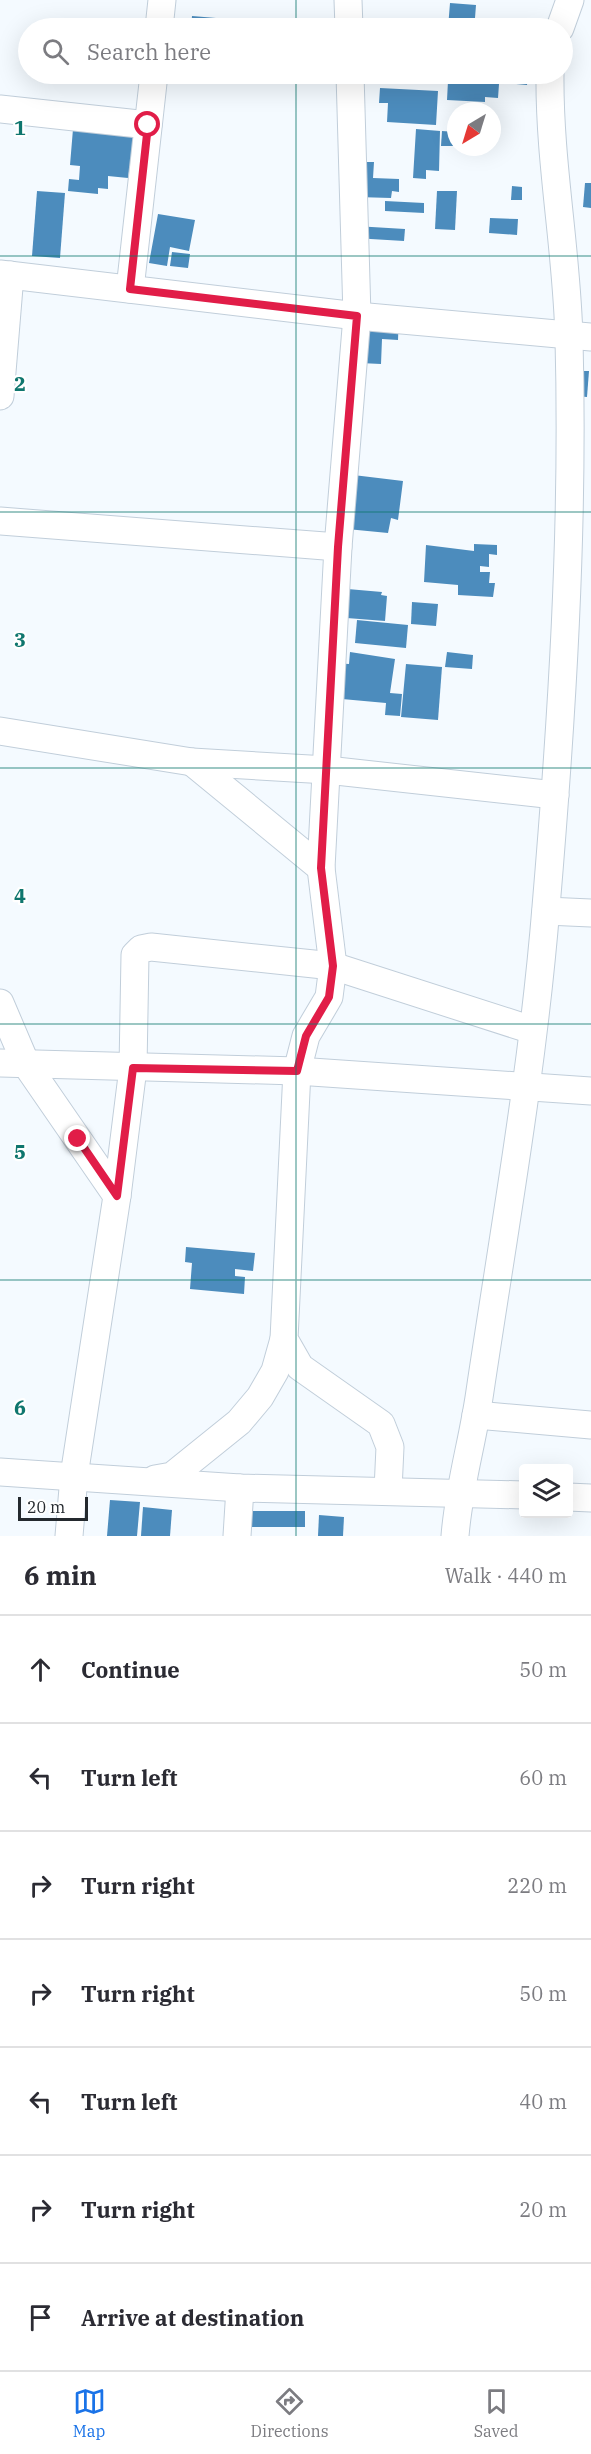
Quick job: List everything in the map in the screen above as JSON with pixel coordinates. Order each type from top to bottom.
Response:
[{"type":"street","points":[[160,18],[162,0]]},
{"type":"street","points":[[348,0],[349,18]]},
{"type":"street","points":[[564,18],[570,0]]},
{"type":"street","points":[[130,289],[153,84]]},
{"type":"street","points":[[145,1481],[172,1476],[239,1422],[260,1397],[275,1371],[284,1339],[297,1071],[306,1036],[329,997],[333,966],[321,868],[338,547],[357,316],[350,84]]},
{"type":"street","points":[[455,1536],[459,1493],[477,1414],[525,1087],[546,911],[581,533],[580,336],[550,112],[550,84]]},
{"type":"street","points":[[0,109],[148,125]]},
{"type":"street","points":[[0,396],[5,274],[357,316],[580,336]]},
{"type":"street","points":[[0,521],[338,547]]},
{"type":"street","points":[[0,731],[192,762],[327,770],[555,795]]},
{"type":"street","points":[[192,762],[321,868]]},
{"type":"street","points":[[546,911],[591,913]]},
{"type":"street","points":[[69,1536],[74,1476],[117,1196],[133,1068],[135,955],[141,949],[151,947],[333,966],[532,1030]]},
{"type":"street","points":[[0,1003],[13,1063],[117,1196]]},
{"type":"street","points":[[13,1063],[297,1071],[591,1090]]},
{"type":"street","points":[[284,1339],[300,1367],[381,1424],[390,1447],[388,1490]]},
{"type":"street","points":[[477,1414],[591,1425]]},
{"type":"street","points":[[0,1472],[240,1488],[519,1495]]},
{"type":"street","points":[[237,1536],[240,1488]]},
{"type":"street","points":[[573,1497],[591,1498]]},
{"type":"building","points":[[450,3],[476,5],[475,18],[449,18]]},
{"type":"building","points":[[192,16],[216,18],[192,18]]},
{"type":"building","points":[[448,84],[499,84],[498,98],[485,97],[485,102],[447,100]]},
{"type":"building","points":[[380,88],[438,91],[436,125],[387,122],[388,103],[379,103]]},
{"type":"building","points":[[73,129],[135,134],[128,178],[108,176],[108,189],[98,188],[98,194],[68,191],[69,179],[79,180],[80,166],[70,165]]},
{"type":"building","points":[[416,129],[440,131],[439,171],[426,170],[426,179],[413,178]]},
{"type":"building","points":[[442,131],[447,131],[447,146],[441,146]]},
{"type":"building","points":[[359,162],[374,162],[373,178],[399,179],[399,192],[392,191],[391,198],[357,197]]},
{"type":"building","points":[[585,183],[591,183],[591,208],[583,207]]},
{"type":"building","points":[[512,186],[522,187],[522,200],[511,200]]},
{"type":"building","points":[[37,191],[65,193],[60,258],[32,256]]},
{"type":"building","points":[[437,191],[457,191],[455,230],[435,229]]},
{"type":"building","points":[[385,201],[424,203],[424,213],[385,211]]},
{"type":"building","points":[[158,214],[195,220],[189,251],[170,247],[167,266],[149,263]]},
{"type":"building","points":[[490,218],[518,219],[517,235],[489,233]]},
{"type":"building","points":[[355,226],[405,229],[404,241],[354,238]]},
{"type":"building","points":[[172,252],[190,254],[188,268],[170,266]]},
{"type":"building","points":[[362,311],[399,313],[398,340],[382,339],[381,364],[360,363]]},
{"type":"building","points":[[577,371],[589,371],[587,397],[575,396]]},
{"type":"building","points":[[345,474],[403,481],[398,520],[391,518],[388,533],[347,529]]},
{"type":"building","points":[[474,544],[497,545],[497,555],[489,554],[489,567],[480,566],[480,572],[490,572],[489,583],[495,583],[493,597],[458,595],[458,585],[424,582],[426,545],[474,551]]},
{"type":"building","points":[[336,588],[382,592],[381,595],[387,596],[385,621],[334,617]]},
{"type":"building","points":[[412,602],[438,604],[436,626],[411,624]]},
{"type":"building","points":[[357,620],[408,625],[406,648],[355,643]]},
{"type":"building","points":[[350,652],[395,659],[390,693],[402,694],[400,716],[385,715],[386,703],[331,698],[334,663],[349,664]]},
{"type":"building","points":[[447,652],[473,655],[472,669],[445,667]]},
{"type":"building","points":[[406,664],[442,667],[438,720],[401,717]]},
{"type":"building","points":[[186,1247],[255,1253],[253,1271],[235,1269],[235,1276],[245,1277],[244,1294],[190,1289],[192,1263],[185,1262]]},
{"type":"building","points":[[110,1500],[140,1502],[137,1536],[107,1536]]},
{"type":"building","points":[[143,1507],[172,1510],[170,1536],[141,1536]]},
{"type":"building","points":[[247,1511],[305,1511],[305,1527],[248,1527]]},
{"type":"building","points":[[319,1515],[344,1517],[343,1536],[318,1536]]},
{"type":"route","points":[[78,1139],[117,1196],[133,1068],[297,1071],[306,1036],[329,997],[333,966],[321,868],[338,547],[357,316],[130,289],[148,125]]}]
